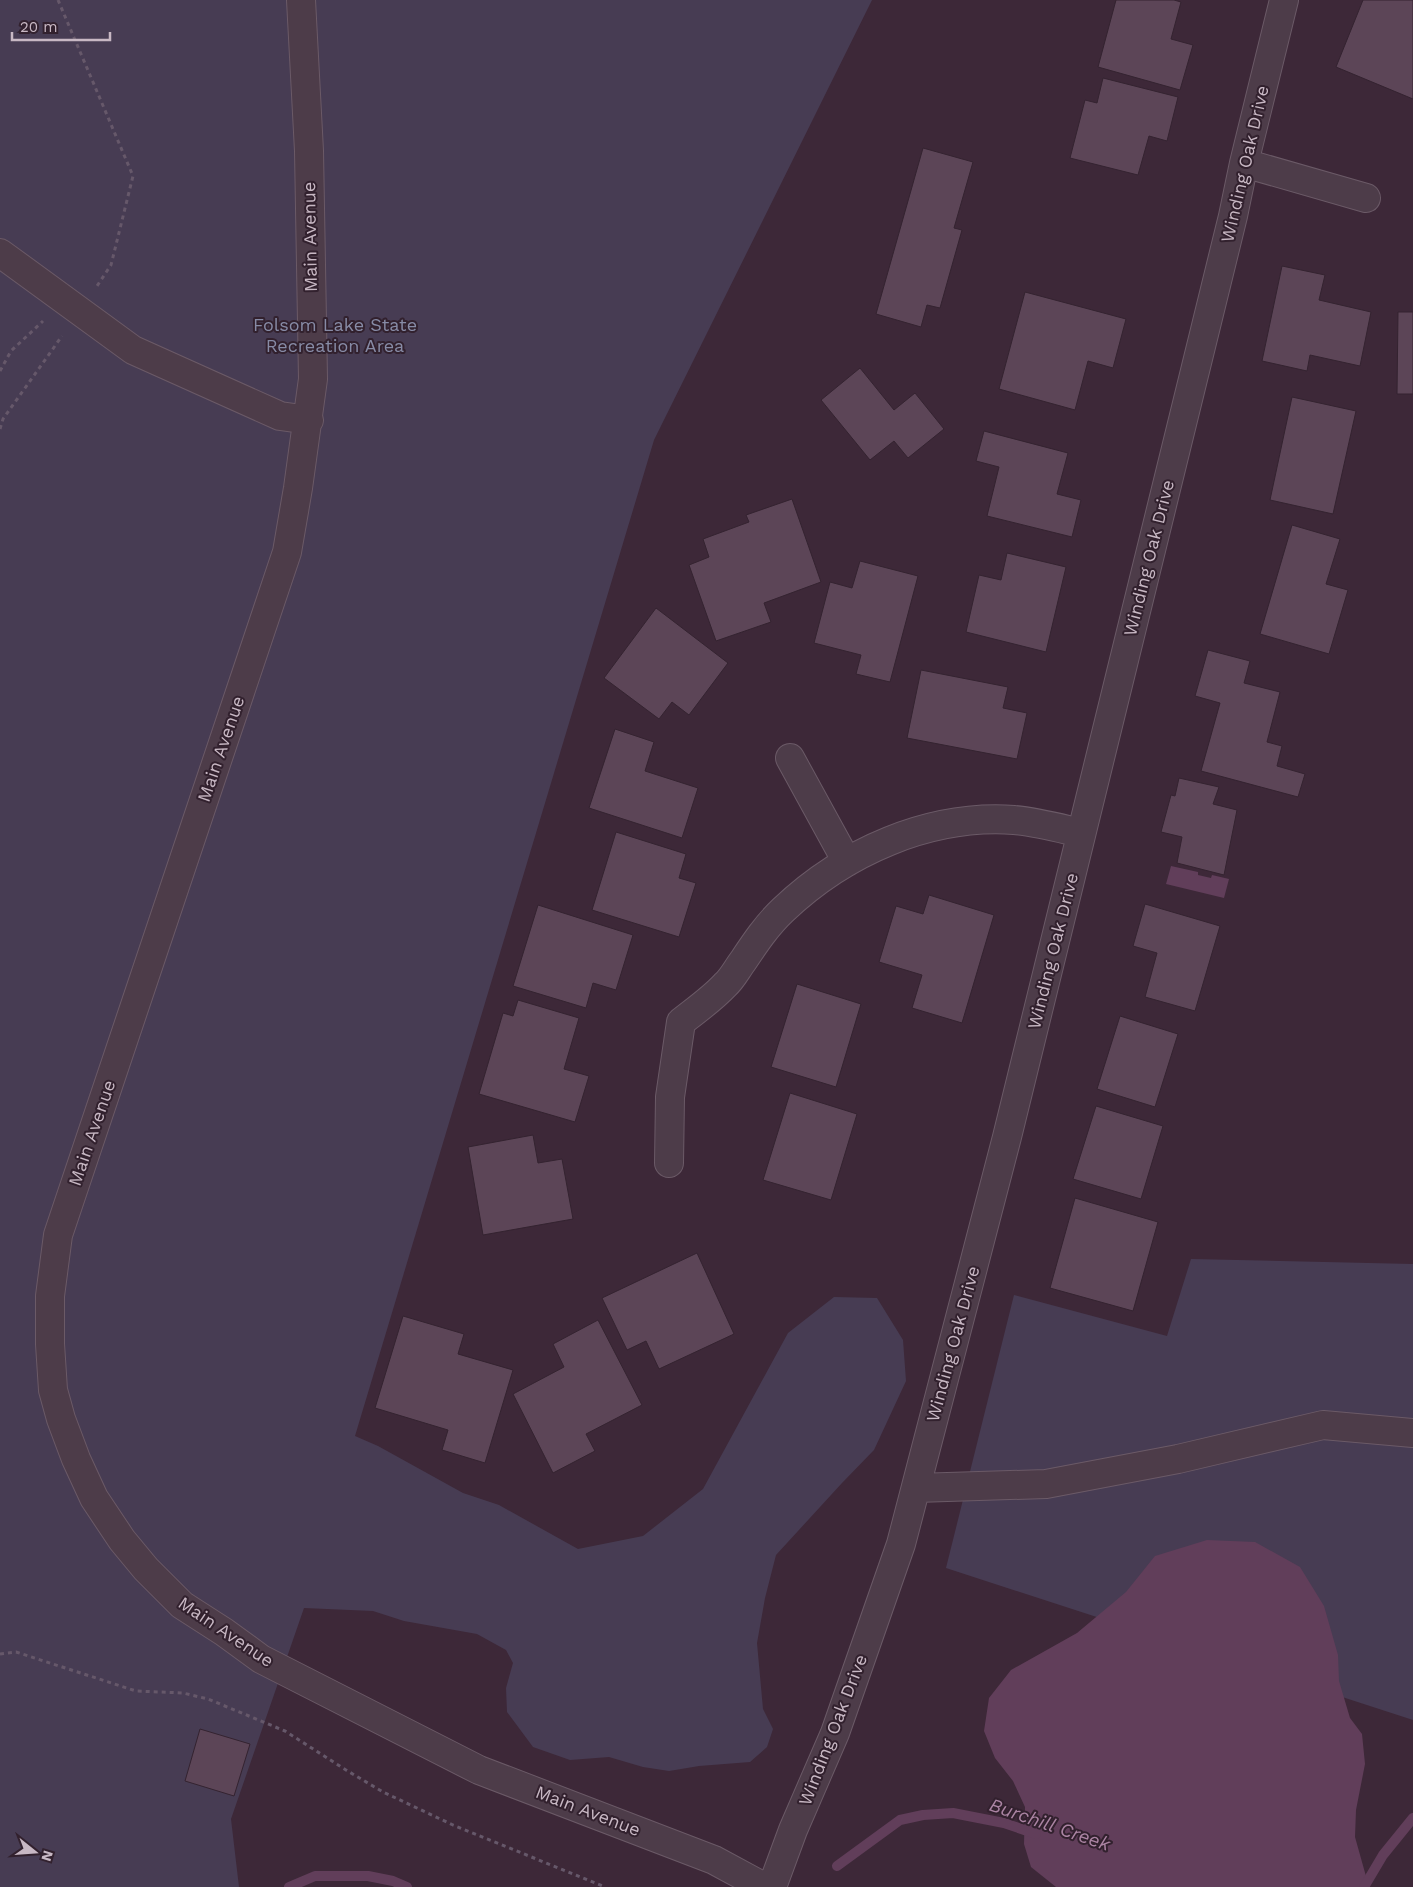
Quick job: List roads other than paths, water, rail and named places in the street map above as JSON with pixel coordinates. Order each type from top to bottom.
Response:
[{"type":"street","name":"Main Avenue","points":[[301,0],[308,151],[313,379],[309,420],[287,552],[58,1235],[50,1296],[50,1344],[53,1390],[61,1419],[76,1459],[94,1498],[122,1540],[146,1569],[182,1605],[262,1659],[479,1770],[714,1860],[764,1887]]},
{"type":"street","name":"Winding Oak Drive","points":[[772,1887],[793,1830],[835,1733],[901,1544],[1007,1137],[1233,216],[1284,0]]},
{"type":"street","points":[[1244,163],[1366,198]]},
{"type":"street","points":[[0,253],[133,350],[280,416],[309,420]]},
{"type":"street","points":[[790,758],[847,862]]},
{"type":"street","points":[[669,1163],[670,1097],[682,1022],[726,985],[761,935],[783,910],[808,889],[847,862],[874,848],[905,835],[938,825],[992,819],[1015,820],[1081,833]]},
{"type":"street","points":[[916,1488],[1046,1484],[1178,1459],[1323,1425],[1413,1433]]},
{"type":"water","points":[[1171,866],[1198,872],[1198,875],[1211,878],[1212,875],[1229,879],[1224,898],[1166,884]]},
{"type":"water","points":[[1207,1540],[1255,1542],[1300,1567],[1324,1606],[1338,1655],[1339,1681],[1350,1718],[1362,1734],[1365,1764],[1356,1810],[1355,1837],[1369,1887],[1056,1887],[1031,1867],[1024,1844],[1025,1807],[1013,1781],[995,1758],[984,1731],[989,1698],[1011,1670],[1077,1633],[1126,1592],[1155,1556]]},
{"type":"waterway","name":"Burchill Creek","points":[[837,1866],[900,1820],[923,1815],[953,1813],[1004,1823],[1036,1834]]},
{"type":"waterway","name":"Burchill Creek","points":[[1364,1887],[1383,1855],[1413,1818]]},
{"type":"waterway","points":[[289,1887],[315,1876],[368,1876],[393,1881],[407,1887]]},
{"type":"park label","name":"Folsom Lake State Recreation Area","points":[[335,335]]}]
